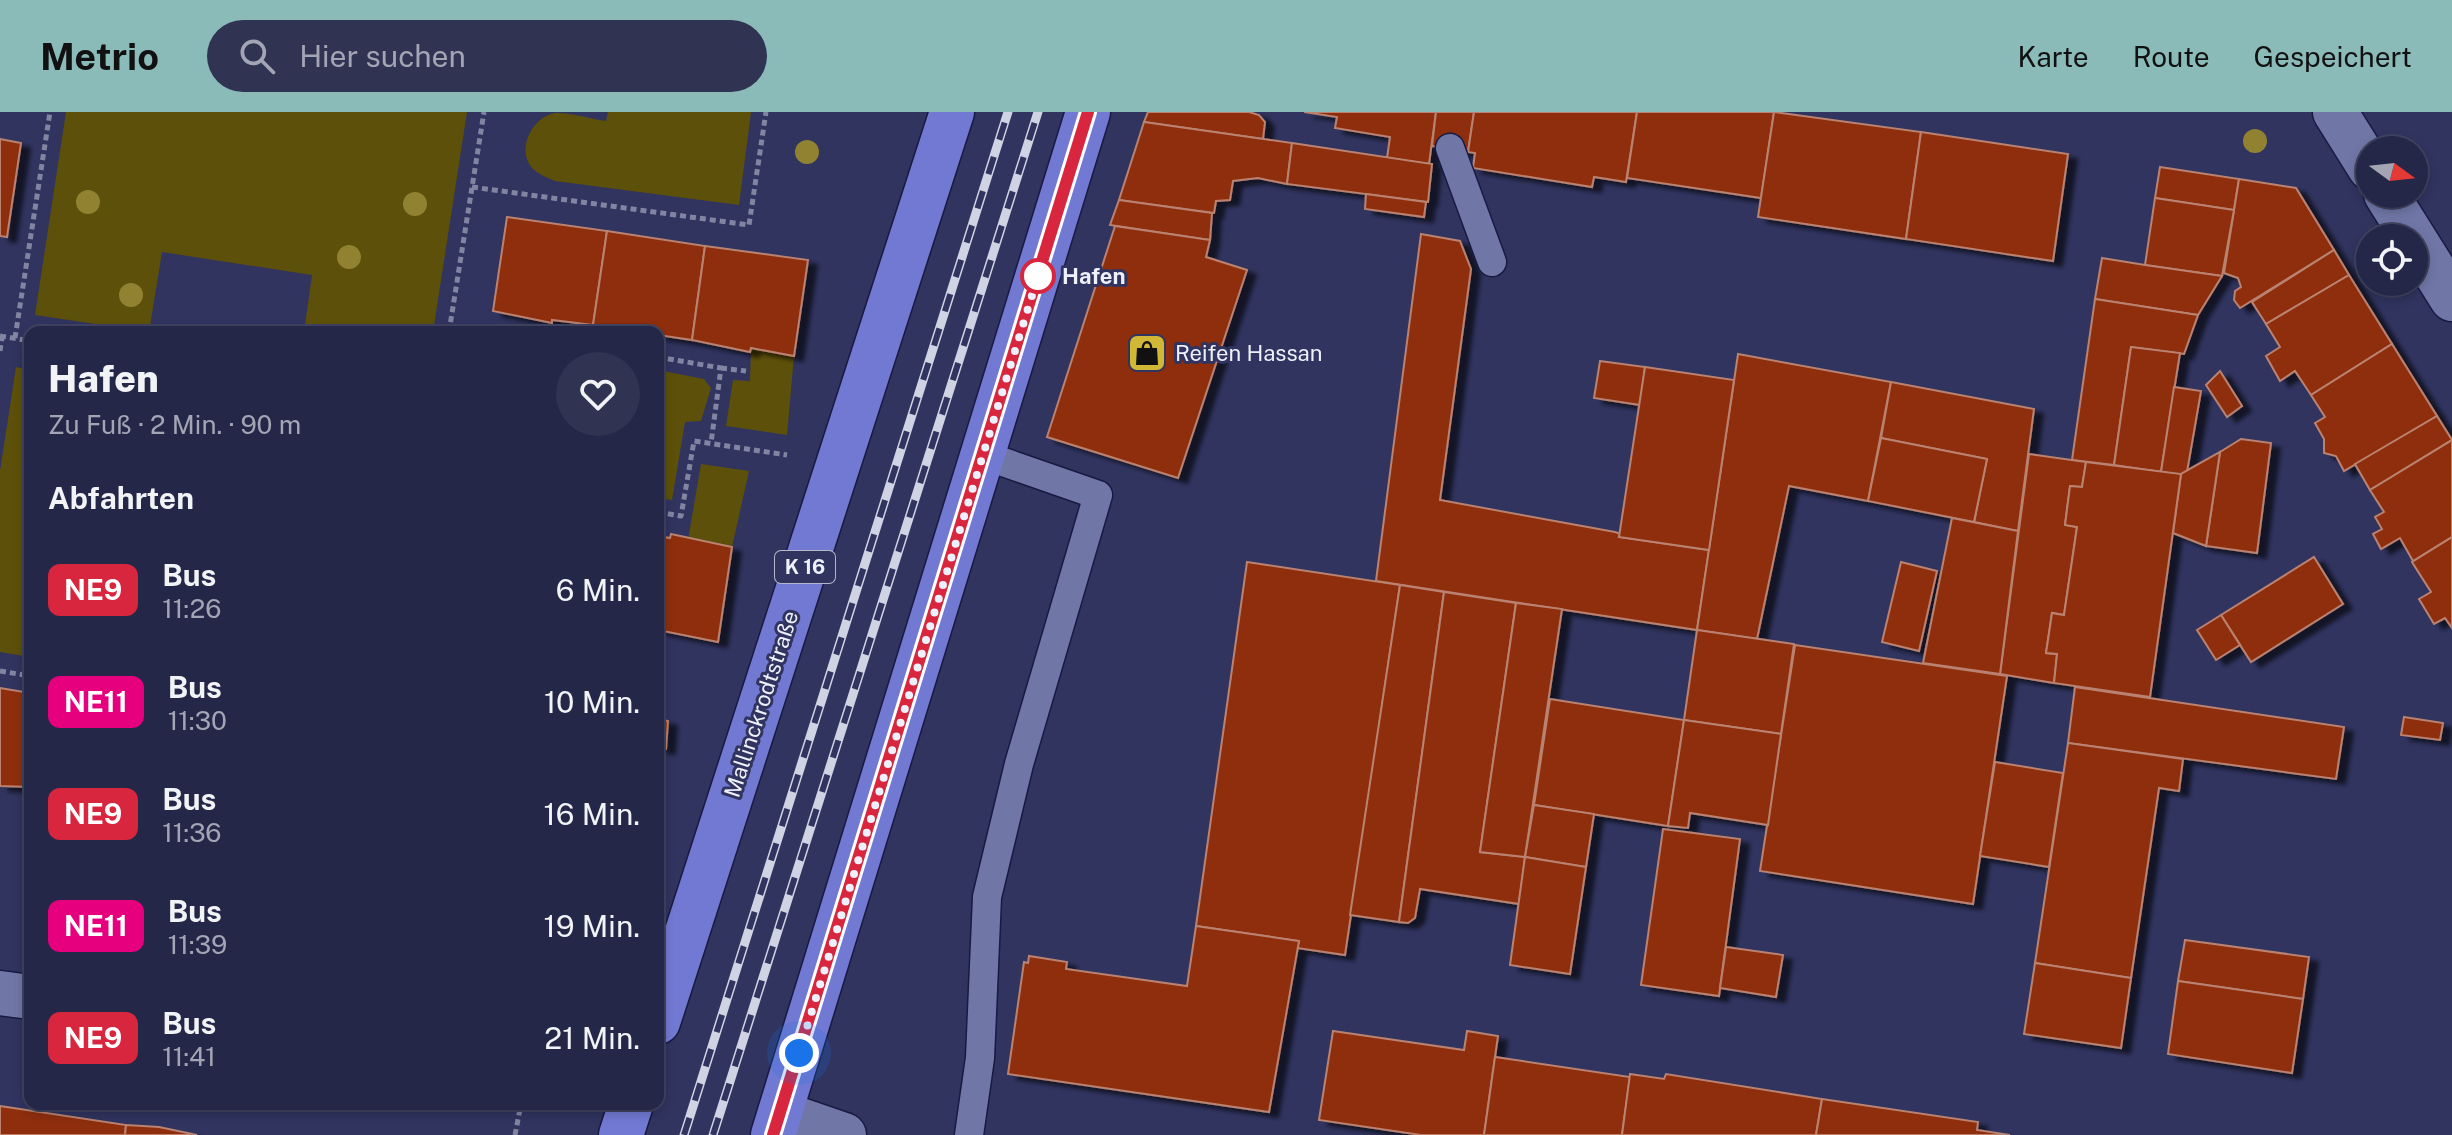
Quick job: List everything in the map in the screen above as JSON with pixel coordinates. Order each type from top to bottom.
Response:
[{"type":"main road","name":"Mallinckrodtstraße","points":[[664,1003],[952,112]]},
{"type":"main road","points":[[776,1124],[1088,112]]},
{"type":"main road","points":[[621,1135],[629,1110]]},
{"type":"street","points":[[2335,112],[2356,146]]},
{"type":"street","points":[[2395,208],[2452,299]]},
{"type":"street","points":[[0,993],[24,996]]},
{"type":"street","points":[[776,1124],[844,1135]]},
{"type":"lane","points":[[1450,148],[1492,262]]},
{"type":"lane","points":[[969,1135],[980,1058],[987,897],[1019,764],[1098,495],[983,455]]},
{"type":"path","points":[[15,338],[50,112]]},
{"type":"path","points":[[450,326],[484,112]]},
{"type":"path","points":[[472,187],[749,225],[766,112]]},
{"type":"path","points":[[0,351],[1,336],[24,340]]},
{"type":"path","points":[[664,358],[746,371]]},
{"type":"path","points":[[711,443],[721,368]]},
{"type":"path","points":[[664,513],[681,516],[694,441],[791,456]]},
{"type":"path","points":[[0,671],[24,675]]},
{"type":"path","points":[[515,1135],[520,1110]]},
{"type":"shaded area","points":[[66,112],[467,112],[434,326],[305,326],[312,275],[162,252],[150,326],[109,326],[35,315]]},
{"type":"shaded area","points":[[608,112],[751,112],[739,205],[555,181],[532,168],[527,160],[526,143],[539,121],[561,113],[606,121]]},
{"type":"shaded area","points":[[751,348],[794,356],[787,435],[726,426],[733,380],[750,381]]},
{"type":"shaded area","points":[[16,367],[24,369],[24,656],[0,652],[0,471]]},
{"type":"shaded area","points":[[664,371],[704,379],[711,388],[701,421],[685,422],[672,500],[664,499]]},
{"type":"shaded area","points":[[701,464],[749,471],[732,547],[688,540]]},
{"type":"building","points":[[1148,112],[1249,112],[1259,115],[1265,122],[1263,139],[1144,122]]},
{"type":"building","points":[[1304,112],[1436,112],[1429,164],[1387,158],[1390,137],[1335,128],[1337,117]]},
{"type":"building","points":[[1436,112],[1474,112],[1468,152],[1432,146]]},
{"type":"building","points":[[1474,112],[1637,112],[1626,182],[1594,177],[1592,187],[1473,168],[1475,153],[1468,152]]},
{"type":"building","points":[[1637,112],[1774,112],[1761,198],[1627,178]]},
{"type":"building","points":[[1774,112],[1921,132],[1906,239],[1758,217]]},
{"type":"building","points":[[1144,122],[1292,143],[1287,184],[1258,178],[1233,181],[1230,200],[1216,201],[1214,213],[1119,200]]},
{"type":"building","points":[[1921,132],[2068,154],[2053,261],[1906,239]]},
{"type":"building","points":[[0,139],[21,143],[7,237],[0,236]]},
{"type":"building","points":[[1292,143],[1432,164],[1428,202],[1287,184]]},
{"type":"building","points":[[2160,167],[2239,179],[2234,210],[2155,198]]},
{"type":"building","points":[[2239,179],[2296,188],[2334,250],[2240,308],[2234,300],[2235,291],[2241,287],[2238,278],[2224,273]]},
{"type":"building","points":[[1366,194],[1426,202],[1424,217],[1365,209]]},
{"type":"building","points":[[2155,198],[2234,210],[2222,276],[2145,265]]},
{"type":"building","points":[[1119,200],[1212,213],[1210,240],[1110,225]]},
{"type":"building","points":[[507,217],[607,231],[593,325],[552,320],[552,323],[493,311]]},
{"type":"building","name":"Reifen Hassan","points":[[1115,226],[1210,240],[1206,257],[1247,270],[1178,478],[1047,437]]},
{"type":"building","points":[[607,231],[705,246],[692,340],[664,336],[664,326],[593,325]]},
{"type":"building","points":[[1421,234],[1460,241],[1471,269],[1440,500],[1615,532],[1621,534],[1619,537],[1709,550],[1697,630],[1376,581]]},
{"type":"building","points":[[705,246],[808,260],[794,356],[751,348],[750,352],[692,340]]},
{"type":"building","points":[[2334,250],[2349,275],[2266,324],[2252,302]]},
{"type":"building","points":[[2102,258],[2222,276],[2198,315],[2095,299]]},
{"type":"building","points":[[2349,275],[2356,286],[2356,296],[2362,296],[2392,344],[2311,395],[2295,371],[2280,381],[2266,356],[2280,347],[2266,324]]},
{"type":"building","points":[[2095,299],[2198,315],[2184,354],[2131,347],[2114,465],[2072,460]]},
{"type":"building","points":[[2392,344],[2437,416],[2344,471],[2336,456],[2324,453],[2324,439],[2315,423],[2325,417],[2311,395]]},
{"type":"building","points":[[2131,347],[2180,353],[2161,472],[2114,465]]},
{"type":"building","points":[[1738,354],[1891,382],[1868,501],[1789,486],[1757,639],[1697,630]]},
{"type":"building","points":[[1600,361],[1645,367],[1640,405],[1594,398]]},
{"type":"building","points":[[1645,367],[1734,380],[1709,550],[1619,537]]},
{"type":"building","points":[[2220,371],[2242,406],[2227,417],[2206,385]]},
{"type":"building","points":[[1891,382],[2034,409],[2018,531],[1974,522],[1987,459],[1881,438]]},
{"type":"building","points":[[2174,387],[2201,391],[2187,472],[2183,475],[2161,472]]},
{"type":"building","points":[[2437,416],[2452,440],[2370,490],[2355,464]]},
{"type":"building","points":[[1881,438],[1987,459],[1974,522],[1868,501]]},
{"type":"building","points":[[2241,439],[2271,443],[2257,553],[2206,546],[2220,452]]},
{"type":"building","points":[[2452,440],[2452,537],[2413,561],[2400,538],[2381,549],[2373,534],[2382,529],[2375,517],[2384,512],[2370,490]]},
{"type":"building","points":[[2220,452],[2206,546],[2173,533],[2181,474]]},
{"type":"building","points":[[2029,454],[2086,462],[2082,487],[2070,486],[2065,525],[2077,527],[2064,615],[2052,613],[2046,653],[2057,654],[2054,683],[2000,674]]},
{"type":"building","points":[[2086,462],[2181,474],[2150,697],[2054,683],[2057,654],[2046,653],[2052,613],[2064,615],[2077,527],[2065,525],[2070,486],[2082,487]]},
{"type":"building","points":[[1952,518],[2018,531],[2000,674],[1923,663]]},
{"type":"building","points":[[671,534],[732,547],[718,642],[664,631],[664,537],[670,538]]},
{"type":"building","points":[[2452,537],[2452,628],[2445,618],[2434,624],[2419,599],[2431,592],[2412,562]]},
{"type":"building","points":[[2314,557],[2343,604],[2251,662],[2221,615]]},
{"type":"building","points":[[1247,562],[1400,585],[1345,955],[1297,948],[1299,941],[1196,926]]},
{"type":"building","points":[[1901,562],[1937,571],[1919,651],[1882,642]]},
{"type":"building","points":[[1400,585],[1444,592],[1399,922],[1350,915]]},
{"type":"building","points":[[1444,592],[1516,603],[1480,852],[1525,857],[1519,904],[1420,889],[1415,918],[1408,923],[1399,922]]},
{"type":"building","points":[[1516,603],[1562,609],[1525,857],[1480,852]]},
{"type":"building","points":[[2221,615],[2240,645],[2216,660],[2197,630]]},
{"type":"building","points":[[1697,630],[1794,644],[1781,734],[1684,720]]},
{"type":"building","points":[[1795,645],[2007,676],[1973,904],[1760,871]]},
{"type":"building","points":[[2075,687],[2344,727],[2336,779],[2068,743]]},
{"type":"building","points":[[0,688],[24,692],[24,787],[0,786]]},
{"type":"building","points":[[1550,699],[1684,720],[1668,826],[1534,805]]},
{"type":"building","points":[[2404,717],[2443,723],[2440,740],[2401,735]]},
{"type":"building","points":[[664,720],[668,721],[664,749]]},
{"type":"building","points":[[1684,720],[1781,734],[1768,825],[1690,813],[1688,828],[1668,826]]},
{"type":"building","points":[[2068,743],[2183,759],[2179,791],[2159,788],[2131,978],[2035,963]]},
{"type":"building","points":[[1995,762],[2063,773],[2049,867],[1980,856]]},
{"type":"building","points":[[1534,805],[1594,814],[1586,867],[1525,857]]},
{"type":"building","points":[[1663,829],[1740,839],[1719,996],[1641,985]]},
{"type":"building","points":[[1525,857],[1586,867],[1570,974],[1510,965]]},
{"type":"building","points":[[1196,926],[1299,941],[1269,1112],[1008,1074],[1024,962],[1028,963],[1029,956],[1067,962],[1066,969],[1187,986]]},
{"type":"building","points":[[2185,940],[2309,957],[2303,999],[2178,981]]},
{"type":"building","points":[[1726,947],[1783,955],[1776,997],[1720,988]]},
{"type":"building","points":[[2035,963],[2131,978],[2121,1048],[2024,1034]]},
{"type":"building","points":[[2178,981],[2303,999],[2292,1073],[2168,1054]]},
{"type":"building","points":[[1333,1031],[1464,1050],[1467,1031],[1498,1036],[1484,1135],[1421,1135],[1319,1120]]},
{"type":"building","points":[[1495,1057],[1630,1077],[1622,1135],[1484,1135]]},
{"type":"building","points":[[1630,1074],[1664,1079],[1666,1074],[1822,1099],[1816,1135],[1622,1135]]},
{"type":"building","points":[[1822,1099],[1978,1122],[1977,1130],[2010,1135],[1816,1135]]},
{"type":"building","points":[[0,1106],[126,1125],[125,1135],[0,1135]]},
{"type":"building","points":[[126,1125],[159,1127],[197,1135],[125,1135]]},
{"type":"railway","points":[[684,1135],[1008,112]]},
{"type":"railway","points":[[713,1135],[1038,112]]},
{"type":"bus line","name":"NE9","points":[[773,1135],[1088,112]]},
{"type":"place","name":"Hafen","points":[[1038,276]]},
{"type":"place","name":"Reifen Hassan","points":[[1147,353]]},
{"type":"route","points":[[799,1053],[1038,276]]}]
